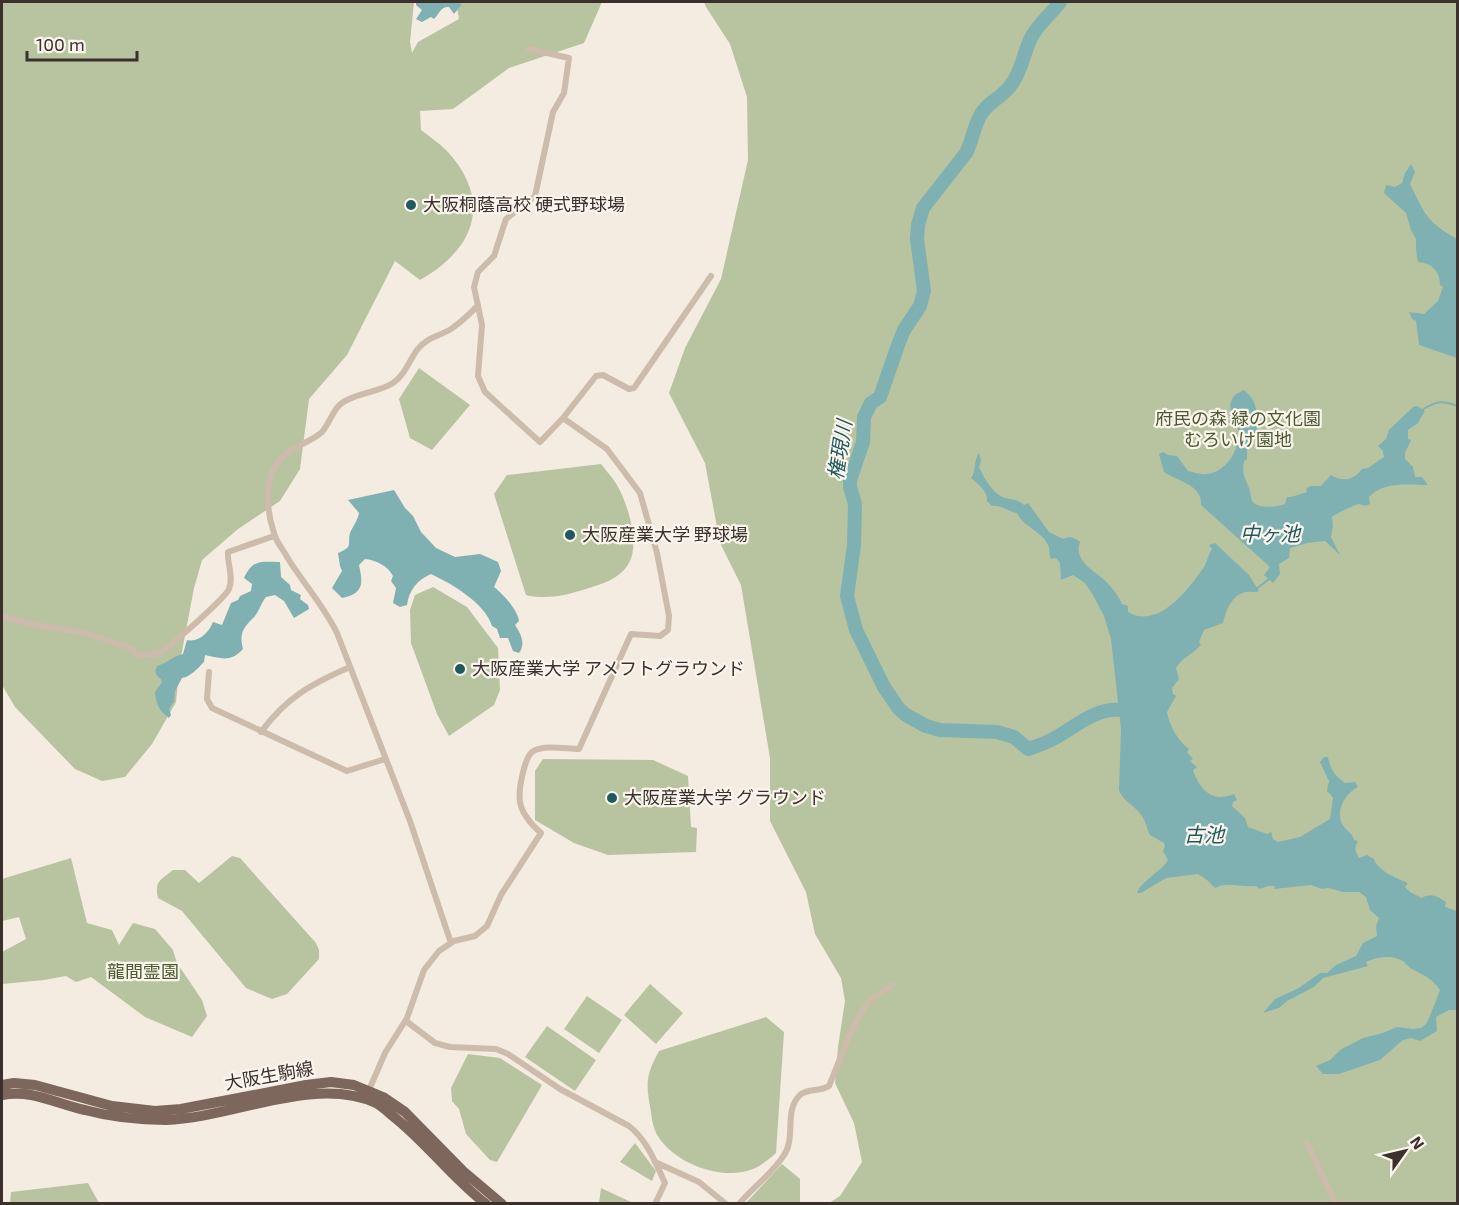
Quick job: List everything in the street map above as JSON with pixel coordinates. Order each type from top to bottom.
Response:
[{"type":"main road","name":"大阪生駒線","points":[[2,1085],[14,1083],[35,1085],[112,1106],[155,1111],[181,1109],[306,1084],[331,1082],[354,1085],[369,1090],[405,1112],[462,1171],[502,1203]]},
{"type":"main road","name":"大阪生駒線","points":[[2,1095],[14,1093],[41,1096],[89,1111],[137,1119],[168,1120],[203,1116],[297,1096],[324,1093],[352,1094],[378,1104],[405,1125],[453,1174],[486,1203]]},
{"type":"street","points":[[529,49],[569,58],[564,93],[554,112],[535,196],[506,219],[494,256],[478,272],[474,287],[482,325],[478,376],[485,392],[540,441],[563,418],[597,376],[603,375],[629,389],[634,388],[711,276]]},
{"type":"street","points":[[451,944],[410,821],[330,620],[274,536],[268,513],[268,485],[276,465],[284,456],[322,432],[337,407],[344,401],[381,390],[396,381],[405,371],[417,350],[436,334],[449,330],[466,318],[478,305]]},
{"type":"street","points":[[369,1090],[385,1053],[406,1021],[424,970],[439,951],[451,944],[475,936],[487,926],[501,895],[541,834],[529,823],[520,802],[525,761],[532,752],[540,748],[579,749],[631,634],[660,636],[668,630],[669,616],[657,553],[640,493],[607,449],[563,418]]},
{"type":"street","points":[[2,616],[30,624],[85,633],[131,648],[136,655],[153,655],[177,640],[221,600],[228,590],[232,575],[228,552],[274,536]]},
{"type":"street","points":[[261,732],[286,702],[317,682],[350,667]]},
{"type":"street","points":[[208,672],[207,699],[212,708],[347,771],[385,759]]},
{"type":"street","points":[[739,1203],[785,1154],[791,1125],[791,1108],[799,1095],[823,1090],[829,1086],[855,1025],[866,1006],[872,998],[893,985]]},
{"type":"street","points":[[406,1021],[435,1043],[450,1047],[496,1049],[508,1054],[560,1089],[629,1126],[647,1145],[665,1183],[655,1203]]},
{"type":"street","points":[[1307,1143],[1336,1203]]},
{"type":"street","points":[[655,1162],[699,1182],[726,1203]]},
{"type":"green space","points":[[2,2],[414,2],[410,42],[412,53],[418,42],[459,19],[456,2],[602,2],[584,43],[509,68],[453,109],[420,111],[421,130],[447,151],[461,170],[470,188],[473,206],[471,223],[465,239],[454,254],[439,268],[420,280],[395,261],[347,355],[309,399],[300,469],[280,501],[238,529],[202,560],[194,588],[180,662],[176,702],[152,744],[125,777],[102,781],[75,769],[15,707],[2,685]]},
{"type":"green space","name":"府民の森 緑の文化園 むろいけ園地","points":[[704,2],[1457,2],[1457,1203],[829,1203],[840,1196],[862,1162],[854,1123],[835,1083],[845,1001],[841,978],[815,934],[806,892],[770,821],[770,758],[741,585],[720,543],[705,463],[669,393],[685,348],[721,279],[748,160],[747,97],[730,44]]},
{"type":"green space","points":[[419,368],[470,405],[432,450],[410,438],[399,399]]},
{"type":"green space","name":"大阪産業大学 野球場","points":[[601,464],[616,484],[629,514],[633,546],[629,563],[616,577],[586,589],[556,596],[526,595],[494,494],[507,475]]},
{"type":"green space","name":"大阪産業大学 アメフトグラウンド","points":[[433,587],[467,607],[498,648],[500,690],[494,705],[449,736],[437,714],[411,643],[410,610],[415,595]]},
{"type":"green space","name":"大阪産業大学 グラウンド","points":[[543,759],[653,760],[688,776],[691,827],[697,828],[696,852],[608,855],[574,843],[535,820],[535,771]]},
{"type":"green space","points":[[232,856],[240,858],[316,943],[319,950],[319,959],[287,994],[272,999],[246,988],[182,911],[158,898],[158,884],[173,870],[185,870],[199,883]]},
{"type":"green space","name":"龍間霊園","points":[[71,858],[87,923],[112,930],[119,945],[133,923],[155,929],[173,950],[177,963],[202,1000],[207,1016],[192,1037],[145,1017],[91,977],[76,982],[66,976],[2,984],[2,952],[26,939],[19,917],[2,921],[2,879]]},
{"type":"green space","points":[[650,984],[683,1013],[656,1044],[624,1015]]},
{"type":"green space","points":[[587,996],[622,1020],[599,1053],[564,1029]]},
{"type":"green space","points":[[766,1017],[784,1032],[776,1153],[753,1169],[741,1172],[715,1172],[689,1163],[667,1148],[659,1138],[654,1126],[648,1081],[659,1051]]},
{"type":"green space","points":[[547,1026],[596,1060],[575,1091],[525,1057]]},
{"type":"green space","points":[[468,1054],[500,1058],[542,1085],[497,1162],[490,1160],[466,1134],[459,1109],[452,1101],[451,1088]]},
{"type":"green space","points":[[635,1143],[656,1171],[652,1181],[620,1162]]},
{"type":"green space","points":[[782,1164],[800,1179],[800,1203],[746,1203]]},
{"type":"green space","points":[[88,1183],[99,1203],[10,1203],[11,1192]]},
{"type":"green space","points":[[601,1188],[633,1203],[599,1203]]},
{"type":"water","points":[[416,2],[462,4],[454,14],[449,7],[446,7],[434,19],[431,17],[422,22],[416,19],[422,10]]},
{"type":"water","points":[[1411,164],[1415,172],[1410,184],[1424,211],[1433,222],[1457,239],[1457,358],[1419,345],[1416,321],[1412,319],[1409,312],[1424,314],[1438,301],[1443,287],[1434,269],[1418,262],[1416,239],[1406,213],[1384,193],[1386,185],[1395,187],[1402,183]]},
{"type":"water","name":"中ヶ池","points":[[1244,390],[1255,405],[1257,433],[1252,433],[1243,469],[1251,499],[1259,506],[1285,504],[1287,497],[1307,492],[1306,489],[1310,486],[1321,486],[1331,475],[1340,479],[1348,479],[1362,469],[1368,468],[1384,457],[1383,451],[1378,446],[1386,439],[1389,430],[1413,407],[1417,406],[1425,411],[1418,423],[1408,430],[1408,439],[1411,440],[1405,453],[1405,459],[1413,467],[1415,477],[1422,477],[1428,485],[1397,485],[1382,488],[1369,497],[1370,504],[1365,506],[1359,504],[1332,517],[1331,537],[1340,555],[1325,541],[1290,548],[1289,558],[1279,564],[1280,574],[1273,583],[1264,575],[1270,567],[1201,505],[1201,498],[1194,488],[1164,472],[1159,454],[1163,452],[1177,456],[1188,471],[1207,474],[1221,469],[1231,458],[1237,444],[1238,429],[1231,413],[1231,402],[1234,396]]},
{"type":"water","name":"古池","points":[[979,453],[981,461],[979,467],[993,489],[1005,498],[1024,505],[1028,503],[1049,532],[1063,539],[1072,538],[1080,542],[1081,558],[1110,586],[1122,604],[1128,606],[1128,612],[1139,616],[1150,616],[1172,604],[1190,586],[1204,567],[1212,549],[1209,545],[1215,543],[1249,575],[1259,591],[1245,592],[1236,597],[1223,623],[1204,630],[1199,642],[1201,645],[1176,668],[1179,679],[1172,688],[1176,696],[1167,712],[1170,722],[1178,737],[1189,749],[1187,752],[1193,759],[1190,761],[1197,767],[1193,770],[1203,789],[1219,797],[1234,794],[1237,800],[1232,806],[1245,818],[1248,827],[1267,834],[1271,832],[1273,839],[1278,842],[1300,837],[1330,819],[1333,798],[1327,791],[1329,781],[1320,762],[1324,757],[1328,757],[1332,769],[1341,780],[1345,783],[1355,782],[1358,787],[1345,799],[1340,817],[1354,840],[1358,841],[1356,849],[1359,858],[1367,855],[1374,859],[1383,871],[1408,883],[1405,887],[1410,892],[1422,898],[1428,895],[1437,897],[1446,902],[1445,907],[1457,911],[1457,1010],[1449,1010],[1436,1017],[1437,1031],[1420,1041],[1411,1038],[1403,1040],[1380,1060],[1339,1074],[1323,1074],[1316,1066],[1330,1060],[1340,1050],[1363,1038],[1397,1027],[1413,1029],[1421,1028],[1426,1024],[1440,990],[1431,980],[1403,961],[1389,957],[1374,959],[1366,962],[1368,966],[1323,978],[1314,987],[1287,1001],[1279,1008],[1263,1013],[1275,999],[1299,988],[1320,973],[1327,973],[1336,965],[1356,956],[1363,943],[1377,936],[1376,926],[1379,918],[1370,910],[1366,897],[1359,892],[1322,889],[1311,885],[1274,889],[1275,886],[1260,889],[1256,886],[1229,885],[1215,888],[1198,874],[1166,878],[1141,893],[1137,893],[1168,860],[1163,851],[1164,843],[1150,835],[1142,816],[1119,790],[1121,729],[1111,639],[1104,616],[1085,583],[1073,575],[1061,580],[1060,563],[1056,558],[1051,559],[1049,546],[1041,536],[1017,513],[999,506],[992,506],[987,501],[984,491],[971,478]]},
{"type":"water","points":[[394,490],[413,516],[421,532],[436,548],[455,557],[480,554],[498,562],[501,571],[494,587],[509,602],[518,617],[519,621],[515,625],[521,635],[522,643],[519,653],[513,651],[508,638],[500,638],[497,629],[492,626],[475,602],[458,589],[431,574],[418,582],[412,590],[407,605],[400,607],[393,603],[396,588],[391,581],[393,576],[391,572],[385,566],[373,561],[365,559],[359,565],[361,582],[360,587],[354,593],[342,598],[332,588],[342,571],[338,553],[348,547],[350,533],[359,513],[348,500]]},
{"type":"water","points":[[262,562],[280,562],[281,577],[290,585],[291,590],[301,595],[300,599],[308,605],[309,609],[294,618],[284,601],[275,595],[266,597],[243,632],[241,639],[243,649],[229,658],[205,655],[204,662],[199,667],[182,678],[169,709],[171,715],[169,718],[160,710],[156,700],[155,692],[162,682],[156,674],[157,666],[183,654],[187,640],[196,640],[203,636],[213,622],[222,625],[231,603],[251,591],[252,584],[244,578],[251,567]]},
{"type":"waterway","name":"権現川","points":[[1060,2],[1034,33],[1018,74],[1011,85],[982,113],[966,153],[923,208],[917,239],[924,291],[920,306],[904,330],[880,397],[871,403],[864,417],[863,442],[850,480],[855,504],[854,545],[847,596],[856,630],[884,687],[899,709],[926,726],[940,730],[997,732],[1014,737],[1028,749],[1052,740],[1094,715],[1111,710],[1121,710]]},
{"type":"waterway","points":[[1422,410],[1439,402],[1458,406]]},
{"type":"waterway","points":[[1255,590],[1269,579]]},
{"type":"place","name":"大阪桐蔭高校 硬式野球場","points":[[411,205]]},
{"type":"place","name":"大阪産業大学 野球場","points":[[570,535]]},
{"type":"place","name":"大阪産業大学 アメフトグラウンド","points":[[460,669]]},
{"type":"place","name":"大阪産業大学 グラウンド","points":[[612,798]]}]
